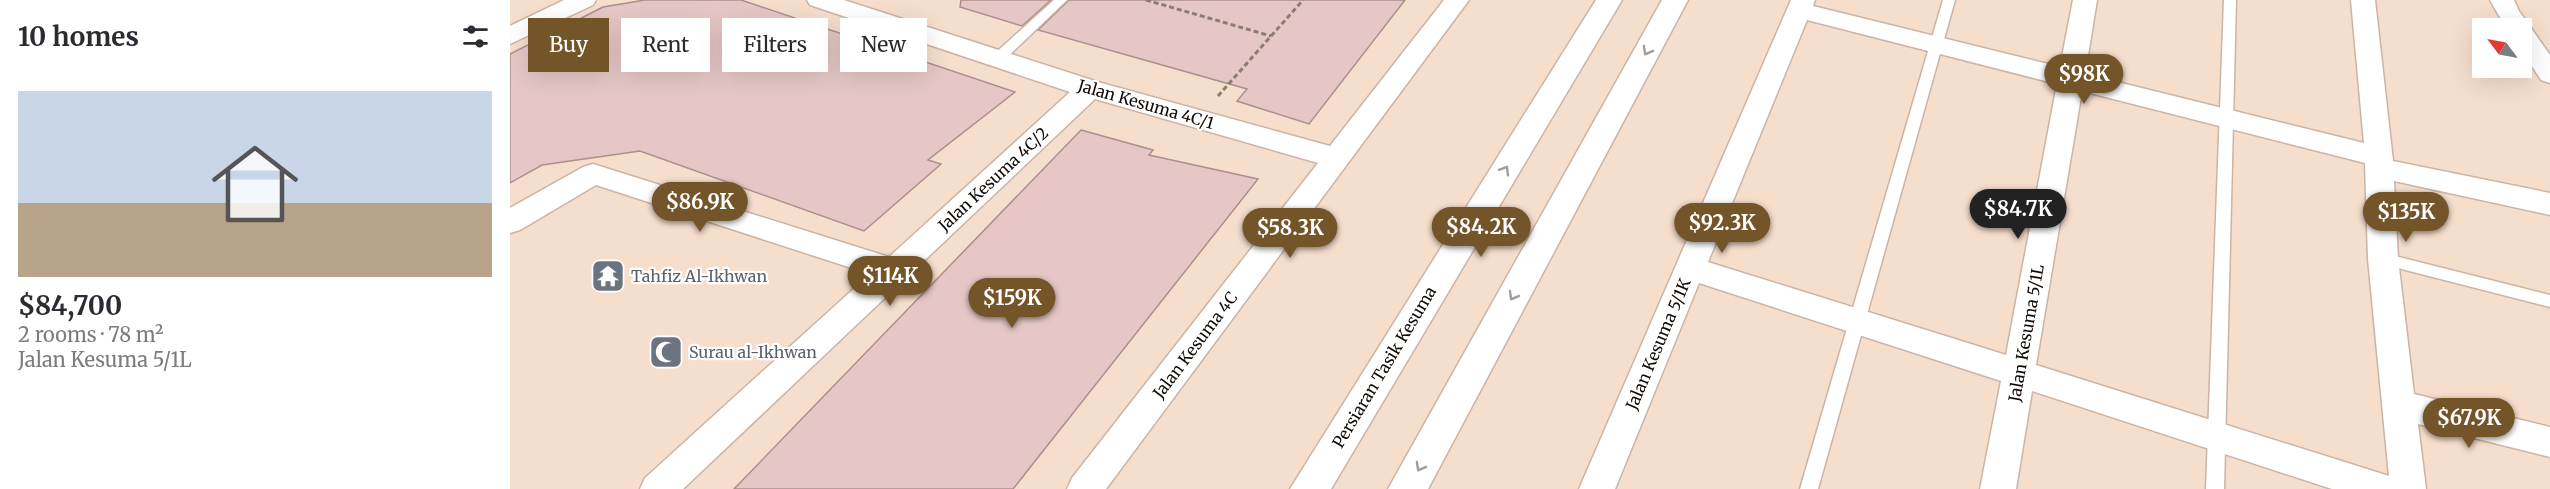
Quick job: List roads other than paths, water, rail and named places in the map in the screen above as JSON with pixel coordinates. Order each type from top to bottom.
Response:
[{"type":"street","points":[[510,36],[584,0]]},
{"type":"street","name":"Jalan Kesuma 4C/1","points":[[819,0],[1090,89],[1337,158]]},
{"type":"street","name":"Jalan Kesuma 4C","points":[[1085,489],[1457,0]]},
{"type":"street","name":"Persiaran Tasik Kesuma","points":[[1310,489],[1609,0]]},
{"type":"street","points":[[1408,489],[1675,0]]},
{"type":"street","name":"Jalan Kesuma 5/1L","points":[[1998,489],[2085,0]]},
{"type":"street","points":[[2363,0],[2379,162],[2383,259],[2408,489]]},
{"type":"street","points":[[2502,0],[2511,18]]},
{"type":"street","points":[[1801,5],[1936,45],[2228,119],[2379,162],[2550,204]]},
{"type":"street","name":"Jalan Kesuma 5/1K","points":[[1597,489],[1801,5]]},
{"type":"street","points":[[2532,48],[2550,74]]},
{"type":"street","name":"Jalan Kesuma 4C/2","points":[[658,489],[1090,89]]},
{"type":"street","points":[[510,222],[593,174],[894,270]]},
{"type":"street","points":[[1690,268],[2381,489]]},
{"type":"street","points":[[2400,405],[2550,442]]},
{"type":"lane","points":[[998,58],[1061,0]]},
{"type":"lane","points":[[1809,489],[1949,0]]},
{"type":"lane","points":[[2215,489],[2230,0]]},
{"type":"lane","points":[[2383,259],[2550,301]]},
{"type":"place","name":"Tahfiz Al-Ikhwan","points":[[608,276]]},
{"type":"place","name":"Surau al-Ikhwan","points":[[666,352]]}]
